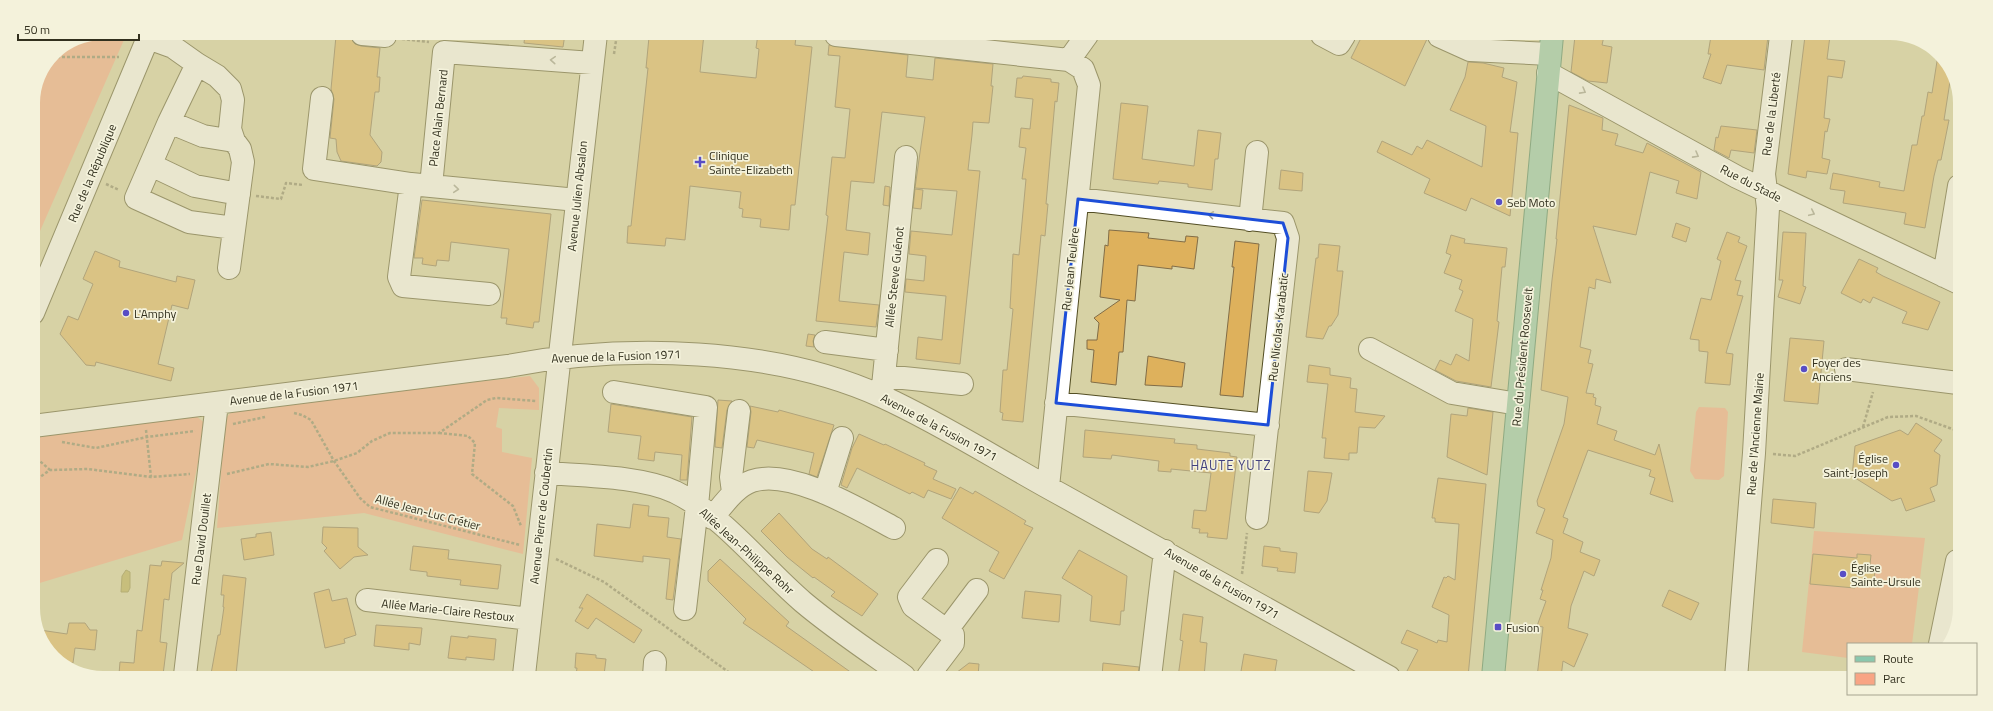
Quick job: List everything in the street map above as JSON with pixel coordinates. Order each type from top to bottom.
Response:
[{"type":"main road","name":"Rue du Président Roosevelt","points":[[1494,671],[1550,54]]},
{"type":"street","name":"Rue de la République","points":[[40,295],[147,40]]},
{"type":"street","points":[[159,40],[173,47],[217,76],[230,89],[233,100],[230,128],[234,141],[240,149],[243,162],[229,268]]},
{"type":"street","name":"Avenue Julien Absalon","points":[[559,357],[595,40]]},
{"type":"street","points":[[875,40],[1069,60],[1083,40]]},
{"type":"street","points":[[1330,40],[1339,44],[1342,40]]},
{"type":"street","points":[[1448,40],[1470,50],[1550,54]]},
{"type":"street","name":"Rue de la Liberté","points":[[1765,191],[1764,174],[1781,40]]},
{"type":"street","name":"Place Alain Bernard","points":[[489,294],[403,286],[399,277],[421,185],[444,52],[592,63]]},
{"type":"street","name":"Rue du Stade","points":[[1550,54],[1765,191],[1951,280]]},
{"type":"street","name":"Rue Jean Teulère","points":[[1048,487],[1089,86],[1083,68],[1069,60]]},
{"type":"street","points":[[197,64],[169,122],[136,198],[189,222],[234,228]]},
{"type":"street","points":[[322,98],[314,169],[421,185],[577,200]]},
{"type":"street","points":[[169,122],[203,136],[234,141]]},
{"type":"street","points":[[1250,220],[1257,152]]},
{"type":"street","name":"Allée Steeve Guénot","points":[[883,386],[906,157]]},
{"type":"street","points":[[150,165],[195,186],[239,194]]},
{"type":"street","name":"Rue de l'Ancienne Mairie","points":[[1737,671],[1754,453],[1768,208],[1765,191]]},
{"type":"street","name":"Rue Nicolas Karabatic","points":[[1078,199],[1283,224],[1288,238],[1268,425]]},
{"type":"street","points":[[1951,280],[1953,256]]},
{"type":"street","points":[[825,342],[886,350]]},
{"type":"street","points":[[1370,349],[1452,393],[1518,404]]},
{"type":"street","name":"Avenue de la Fusion 1971","points":[[40,425],[508,366],[559,357],[628,353],[688,353],[738,359],[815,374],[849,384],[883,386],[961,436],[1048,487],[1378,671]]},
{"type":"street","name":"Avenue Pierre de Coubertin","points":[[524,671],[530,619],[533,549],[546,472],[559,357]]},
{"type":"street","points":[[1846,369],[1953,382]]},
{"type":"street","points":[[883,386],[962,384]]},
{"type":"street","points":[[614,392],[706,407],[705,512],[685,609]]},
{"type":"street","name":"Rue David Douillet","points":[[185,671],[217,403]]},
{"type":"street","points":[[1056,403],[1268,425],[1258,518]]},
{"type":"street","points":[[733,492],[731,477],[739,411]]},
{"type":"street","points":[[825,493],[842,438]]},
{"type":"street","name":"Allée Jean-Philippe Rohr","points":[[546,472],[633,481],[675,492],[705,512],[804,602],[897,671]]},
{"type":"street","points":[[705,512],[751,481],[767,478],[805,485],[825,493],[894,528]]},
{"type":"street","points":[[1151,671],[1165,551]]},
{"type":"street","points":[[932,671],[953,643],[953,635],[913,606],[909,597],[937,560]]},
{"type":"street","points":[[947,630],[977,590]]},
{"type":"street","points":[[1940,643],[1953,590]]},
{"type":"street","name":"Allée Marie-Claire Restoux","points":[[367,600],[530,619]]},
{"type":"path","points":[[413,40],[441,44],[444,52]]},
{"type":"path","points":[[59,57],[120,57],[135,68]]},
{"type":"path","points":[[90,176],[136,198]]},
{"type":"path","points":[[1863,428],[1872,399],[1876,372]]},
{"type":"path","points":[[439,433],[487,400],[496,398],[554,404]]},
{"type":"path","points":[[144,411],[151,477]]},
{"type":"path","name":"Allée Jean-Luc Crétier","points":[[290,412],[302,415],[310,420],[334,461],[360,498],[370,507],[533,549],[604,582],[727,671]]},
{"type":"path","points":[[1754,453],[1795,456],[1888,417],[1916,416],[1953,429]]},
{"type":"path","points":[[60,442],[96,448],[147,437],[214,428],[268,417]]},
{"type":"path","points":[[40,477],[50,470],[88,469],[151,477],[209,473],[227,474],[269,464],[308,467],[357,454],[372,441],[390,433],[439,433],[468,436],[474,443],[472,474],[512,506],[533,549]]},
{"type":"path","points":[[40,461],[50,470]]},
{"type":"path","points":[[1240,594],[1248,528],[1258,518]]},
{"type":"highlighted area","points":[[1078,199],[1283,223],[1288,238],[1268,425],[1056,403]]},
{"type":"green space","points":[[124,40],[40,231],[40,103],[41,91],[45,79],[58,58],[79,45],[91,41]]},
{"type":"green space","points":[[530,376],[539,388],[539,410],[499,408],[496,427],[502,429],[502,452],[532,458],[523,554],[364,513],[217,528],[225,419],[235,408]]},
{"type":"green space","points":[[1699,407],[1725,408],[1728,412],[1724,476],[1719,480],[1695,479],[1690,471],[1696,412]]},
{"type":"green space","points":[[196,416],[206,424],[182,540],[40,583],[40,432]]},
{"type":"green space","points":[[1814,531],[1925,538],[1912,643],[1847,643],[1847,658],[1802,652]]},
{"type":"shaded area","points":[[126,570],[130,572],[130,588],[128,592],[121,592],[122,576]]},
{"type":"building","points":[[336,40],[352,40],[355,44],[361,46],[380,48],[377,77],[380,77],[379,92],[375,92],[370,135],[382,152],[381,162],[377,166],[341,161],[337,152],[336,139],[330,138],[334,99],[331,89]]},
{"type":"building","points":[[524,40],[564,40],[563,47],[524,43]]},
{"type":"building","points":[[649,40],[703,40],[700,72],[756,78],[759,49],[756,48],[757,40],[796,40],[795,45],[812,47],[795,205],[791,205],[789,230],[760,227],[761,219],[742,217],[743,209],[739,208],[741,192],[690,186],[685,240],[666,238],[665,246],[627,243],[628,226],[631,226],[648,68],[646,68]]},
{"type":"building","points":[[1360,40],[1427,40],[1405,86],[1351,58]]},
{"type":"building","points":[[1575,40],[1603,40],[1602,45],[1612,47],[1607,83],[1588,81],[1571,72]]},
{"type":"building","points":[[1710,40],[1768,40],[1764,70],[1727,65],[1721,84],[1703,78],[1711,54],[1708,54]]},
{"type":"building","points":[[1805,40],[1829,40],[1827,59],[1845,61],[1842,78],[1828,76],[1824,118],[1830,119],[1827,132],[1825,131],[1822,158],[1830,160],[1827,174],[1807,171],[1806,178],[1788,174]]},
{"type":"building","points":[[829,45],[908,55],[906,77],[933,80],[935,58],[993,64],[991,86],[993,86],[989,123],[973,122],[968,170],[980,171],[960,364],[916,359],[918,337],[942,340],[946,296],[905,292],[906,279],[924,281],[926,256],[909,254],[911,231],[952,235],[957,191],[915,188],[925,117],[882,112],[874,183],[851,181],[846,230],[870,233],[868,255],[844,252],[839,301],[879,305],[876,327],[816,321],[828,216],[826,215],[832,157],[845,158],[850,109],[835,107],[840,56],[828,55]]},
{"type":"building","points":[[1468,62],[1483,63],[1504,68],[1502,77],[1517,82],[1510,132],[1518,133],[1510,216],[1471,198],[1466,211],[1424,193],[1430,179],[1377,152],[1382,141],[1412,155],[1417,146],[1422,149],[1427,140],[1482,167],[1486,126],[1450,110],[1465,77]]},
{"type":"building","points":[[1937,62],[1950,83],[1944,120],[1949,120],[1941,160],[1938,160],[1934,176],[1925,228],[1904,224],[1906,213],[1843,203],[1845,191],[1830,189],[1833,173],[1880,182],[1879,187],[1904,191],[1912,145],[1917,145],[1928,92],[1932,93]]},
{"type":"building","points":[[1023,76],[1051,79],[1051,82],[1059,83],[1057,102],[1055,101],[1046,204],[1048,204],[1045,236],[1041,235],[1023,422],[1002,420],[1003,413],[1000,412],[1003,370],[1007,370],[1013,309],[1010,308],[1013,254],[1019,255],[1026,179],[1022,179],[1026,148],[1019,147],[1021,128],[1030,129],[1033,99],[1015,97],[1017,78],[1022,78]]},
{"type":"building","points":[[1121,103],[1148,106],[1142,159],[1194,166],[1198,130],[1221,133],[1218,159],[1215,159],[1212,190],[1188,187],[1188,184],[1159,181],[1158,184],[1113,179]]},
{"type":"building","points":[[1569,105],[1603,118],[1602,130],[1618,134],[1615,145],[1643,153],[1647,143],[1701,172],[1697,199],[1676,193],[1679,181],[1650,172],[1636,235],[1593,226],[1611,283],[1596,279],[1595,289],[1589,287],[1580,347],[1591,350],[1588,363],[1593,364],[1586,393],[1594,394],[1593,397],[1596,398],[1595,405],[1601,407],[1597,424],[1617,431],[1614,440],[1655,455],[1659,444],[1673,502],[1650,494],[1655,478],[1649,476],[1651,470],[1588,450],[1563,517],[1568,519],[1563,533],[1583,542],[1580,552],[1600,560],[1594,576],[1584,571],[1571,606],[1568,628],[1588,634],[1574,667],[1563,661],[1562,671],[1538,671],[1543,627],[1537,626],[1546,601],[1540,599],[1543,590],[1541,590],[1551,558],[1553,540],[1536,533],[1545,509],[1538,506],[1537,501],[1564,424],[1568,397],[1541,390]]},
{"type":"building","points":[[1721,126],[1757,130],[1754,153],[1731,150],[1729,158],[1714,150],[1716,137],[1718,138]]},
{"type":"building","points":[[1281,170],[1303,173],[1302,191],[1279,189]]},
{"type":"building","points":[[885,186],[890,187],[889,206],[883,205]]},
{"type":"building","points":[[915,189],[923,190],[921,209],[913,208]]},
{"type":"building","points":[[422,200],[551,214],[539,322],[534,322],[533,328],[506,324],[507,318],[501,318],[509,249],[451,242],[449,261],[437,260],[436,266],[422,264],[423,258],[414,258]]},
{"type":"building","points":[[1676,223],[1690,228],[1686,242],[1672,237]]},
{"type":"building","points":[[1109,230],[1149,233],[1148,238],[1185,242],[1186,236],[1198,237],[1194,269],[1172,266],[1172,269],[1138,265],[1135,301],[1127,300],[1123,352],[1119,352],[1116,385],[1091,382],[1094,350],[1087,349],[1087,340],[1097,340],[1099,323],[1094,318],[1120,300],[1100,297],[1105,245],[1108,246]]},
{"type":"building","points":[[1727,232],[1740,237],[1738,242],[1747,246],[1735,280],[1741,281],[1737,295],[1743,296],[1726,353],[1733,354],[1730,385],[1705,383],[1708,352],[1699,351],[1699,340],[1690,339],[1701,298],[1711,300],[1721,261],[1717,259]]},
{"type":"building","points":[[1783,232],[1806,233],[1803,286],[1806,287],[1800,304],[1778,297],[1783,280],[1779,280]]},
{"type":"building","points":[[1451,235],[1465,239],[1464,243],[1507,248],[1505,267],[1502,267],[1497,321],[1499,322],[1491,387],[1456,381],[1435,370],[1440,360],[1451,365],[1456,354],[1469,361],[1473,319],[1455,311],[1463,291],[1459,289],[1462,280],[1444,273],[1451,255],[1446,253]]},
{"type":"building","points":[[1235,241],[1259,244],[1243,397],[1220,395],[1234,267],[1232,267]]},
{"type":"building","points":[[1319,244],[1340,246],[1337,271],[1343,271],[1338,315],[1331,326],[1329,326],[1323,339],[1306,337]]},
{"type":"building","name":"L'Amphy","points":[[95,251],[120,261],[119,267],[176,282],[177,276],[195,280],[188,309],[172,305],[158,364],[174,368],[171,381],[96,362],[95,366],[86,365],[60,334],[68,316],[78,320],[93,284],[83,279]]},
{"type":"building","points":[[1859,259],[1878,268],[1876,272],[1883,276],[1940,302],[1928,330],[1902,323],[1907,312],[1873,297],[1870,303],[1863,299],[1861,303],[1841,293]]},
{"type":"building","points":[[808,334],[815,335],[813,341],[814,347],[806,346]]},
{"type":"building","name":"Foyer des Anciens","points":[[1790,338],[1824,341],[1818,404],[1784,401]]},
{"type":"building","points":[[1148,356],[1185,363],[1182,387],[1145,385]]},
{"type":"building","points":[[1309,365],[1330,368],[1330,375],[1351,378],[1350,388],[1357,389],[1355,412],[1385,416],[1375,428],[1359,427],[1357,453],[1349,453],[1349,460],[1324,458],[1326,438],[1322,438],[1328,384],[1307,382]]},
{"type":"building","points":[[718,400],[732,401],[727,410],[722,448],[715,447]]},
{"type":"building","points":[[611,404],[692,417],[687,480],[680,480],[682,455],[655,452],[654,461],[638,459],[641,436],[608,432]]},
{"type":"building","points":[[750,406],[778,412],[779,410],[834,425],[817,477],[809,474],[814,453],[757,440],[754,448],[747,447],[751,412]]},
{"type":"building","points":[[1468,408],[1493,412],[1487,475],[1447,457],[1451,414],[1467,416]]},
{"type":"building","name":"Église Saint-Joseph","points":[[1916,423],[1942,440],[1934,451],[1940,455],[1937,485],[1930,488],[1935,501],[1906,511],[1901,498],[1892,501],[1852,476],[1855,446],[1900,430],[1908,435]]},
{"type":"building","points":[[1085,430],[1175,439],[1174,443],[1197,445],[1197,449],[1230,453],[1230,456],[1237,457],[1227,539],[1207,537],[1208,533],[1199,533],[1200,529],[1192,528],[1194,510],[1206,511],[1211,473],[1171,469],[1171,472],[1158,471],[1159,461],[1112,455],[1111,459],[1083,457]]},
{"type":"building","points":[[859,434],[884,445],[885,444],[925,463],[924,465],[937,471],[933,479],[956,489],[951,499],[928,490],[924,498],[912,492],[910,494],[857,468],[847,488],[841,485],[852,448]]},
{"type":"building","points":[[1308,471],[1332,473],[1327,501],[1319,513],[1304,511]]},
{"type":"building","points":[[1438,478],[1486,484],[1469,671],[1407,671],[1418,650],[1401,643],[1407,630],[1437,643],[1438,640],[1447,642],[1449,615],[1432,607],[1444,577],[1446,578],[1448,576],[1455,580],[1459,524],[1435,522],[1435,518],[1432,518]]},
{"type":"building","points":[[960,487],[973,494],[975,491],[1026,521],[1024,524],[1033,528],[1004,579],[989,571],[999,552],[942,518]]},
{"type":"building","points":[[1773,499],[1816,503],[1814,528],[1771,523]]},
{"type":"building","points":[[633,504],[649,506],[648,516],[669,518],[667,537],[681,539],[673,600],[666,599],[670,559],[643,556],[643,562],[594,556],[597,524],[630,528]]},
{"type":"building","points":[[779,513],[812,549],[827,559],[828,557],[878,594],[862,616],[831,596],[835,592],[814,577],[813,578],[787,557],[761,531]]},
{"type":"building","points":[[323,527],[358,528],[358,547],[368,555],[354,557],[340,569],[324,551],[327,548],[322,543]]},
{"type":"building","points":[[271,532],[274,555],[244,560],[241,539],[256,537],[256,534]]},
{"type":"building","points":[[413,546],[449,550],[448,559],[501,565],[498,589],[460,585],[461,580],[427,576],[427,572],[410,570]]},
{"type":"building","points":[[1264,546],[1280,548],[1280,551],[1297,553],[1295,573],[1277,571],[1278,568],[1262,566]]},
{"type":"building","points":[[1079,550],[1127,576],[1124,611],[1121,611],[1120,625],[1090,621],[1092,596],[1062,578]]},
{"type":"building","name":"Église Sainte-Ursule","points":[[1813,554],[1857,558],[1857,554],[1871,555],[1870,564],[1875,570],[1874,579],[1868,584],[1856,583],[1855,588],[1810,584]]},
{"type":"building","points":[[720,559],[789,622],[786,626],[849,671],[813,671],[743,623],[746,619],[708,581],[708,571]]},
{"type":"building","points":[[162,561],[184,563],[172,573],[169,600],[164,599],[160,642],[167,643],[164,671],[119,671],[120,662],[134,663],[137,630],[142,631],[150,565],[161,566]]},
{"type":"building","points":[[223,575],[246,578],[236,671],[212,671],[218,635],[220,635],[224,607],[224,595],[221,595]]},
{"type":"building","points":[[329,589],[332,601],[347,598],[356,635],[344,639],[345,643],[325,648],[314,593]]},
{"type":"building","points":[[1669,590],[1699,603],[1691,620],[1662,606]]},
{"type":"building","points":[[1025,591],[1061,595],[1059,622],[1022,618]]},
{"type":"building","points":[[587,594],[642,630],[634,643],[596,618],[588,629],[575,621],[583,608],[579,608]]},
{"type":"building","points":[[1183,614],[1203,617],[1200,642],[1207,643],[1205,671],[1179,671],[1183,641],[1180,640]]},
{"type":"building","points":[[69,623],[85,623],[90,630],[97,630],[95,650],[75,648],[73,663],[61,655],[53,646],[45,631],[67,634]]},
{"type":"building","points":[[376,625],[422,628],[420,645],[409,643],[409,650],[374,646]]},
{"type":"building","points":[[451,636],[496,639],[494,660],[466,657],[466,660],[448,658]]},
{"type":"building","points":[[576,653],[596,655],[596,658],[606,659],[604,671],[577,671],[577,668],[575,668]]},
{"type":"building","points":[[1244,654],[1277,660],[1275,671],[1241,671]]},
{"type":"building","points":[[969,663],[979,664],[978,671],[959,671]]},
{"type":"building","points":[[1103,663],[1139,667],[1139,671],[1102,671]]},
{"type":"place","name":"Clinique Sainte-Elizabeth","points":[[700,162]]},
{"type":"place","name":"Seb Moto","points":[[1499,202]]},
{"type":"place","name":"L'Amphy","points":[[126,313]]},
{"type":"place","name":"Foyer des Anciens","points":[[1804,369]]},
{"type":"place","name":"Église Saint-Joseph","points":[[1896,465]]},
{"type":"place","name":"Église Sainte-Ursule","points":[[1843,574]]},
{"type":"place","name":"Fusion","points":[[1498,627]]},
{"type":"district","name":"HAUTE YUTZ","points":[[1231,465]]}]
